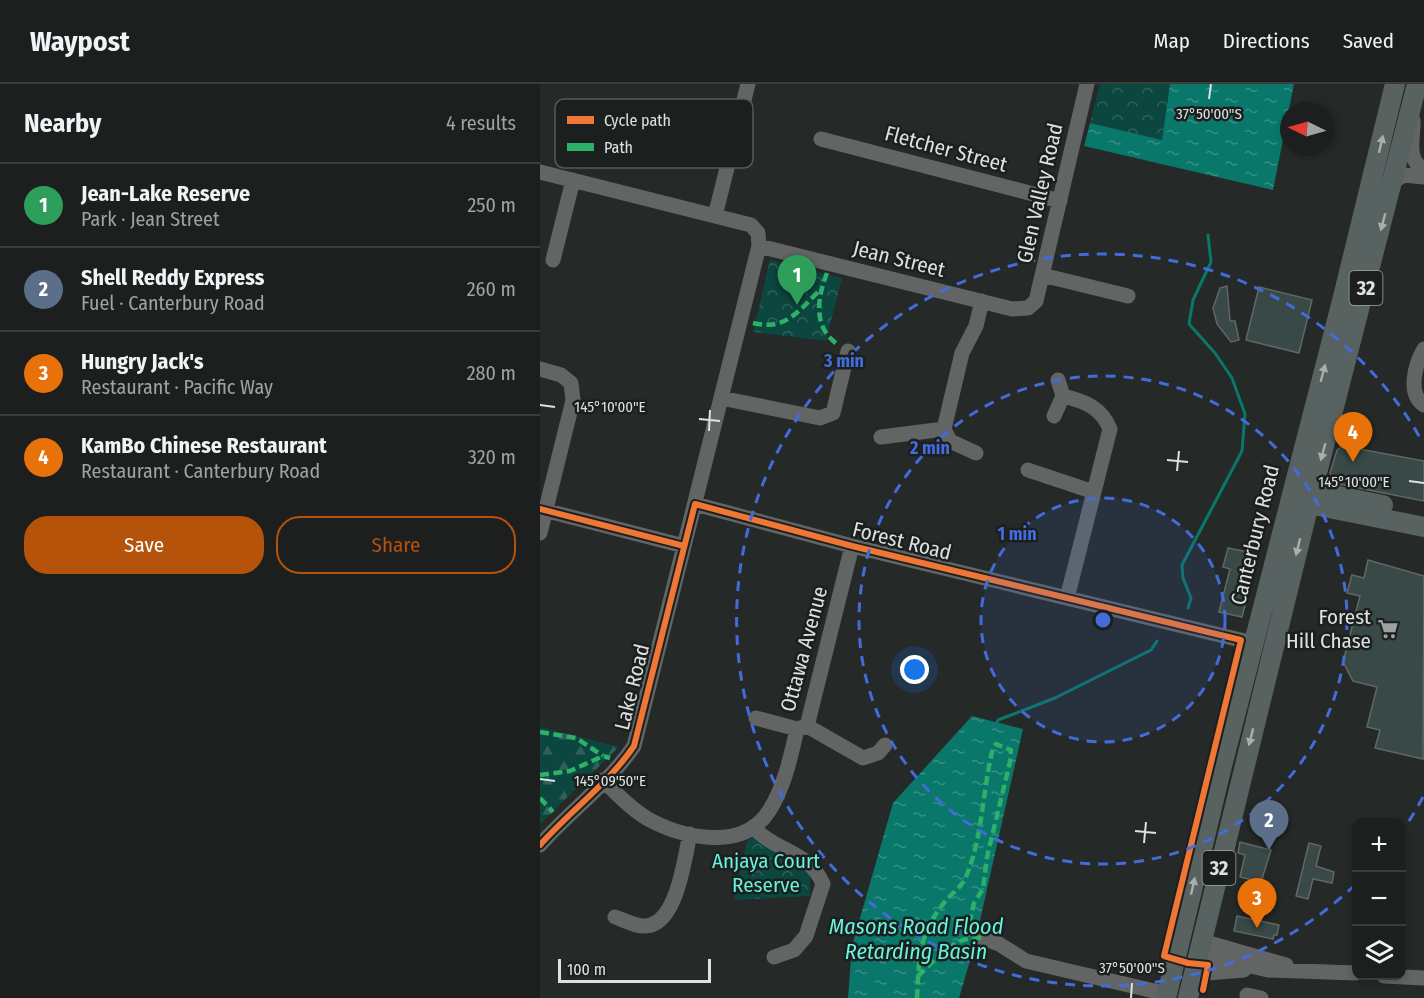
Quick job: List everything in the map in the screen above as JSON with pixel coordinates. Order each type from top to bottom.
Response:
[{"type":"main road","name":"Canterbury Road","points":[[1166,996],[1252,643],[1342,300],[1395,84]]},
{"type":"main road","name":"32","points":[[1188,998],[1311,497],[1416,89]]},
{"type":"main road","points":[[1291,491],[1420,520]]},
{"type":"main road","points":[[1179,942],[1201,947]]},
{"type":"street","points":[[744,99],[748,84]]},
{"type":"street","name":"Glen Valley Road","points":[[1028,308],[1036,301],[1088,84]]},
{"type":"street","points":[[1416,89],[1412,156],[1418,166],[1424,169]]},
{"type":"street","points":[[1420,150],[1424,133]]},
{"type":"street","name":"Fletcher Street","points":[[821,138],[1060,201]]},
{"type":"street","points":[[715,216],[727,168]]},
{"type":"street","name":"Jean Street","points":[[540,172],[751,225],[759,239],[1012,309],[1028,308]]},
{"type":"street","points":[[1394,181],[1404,175],[1424,177]]},
{"type":"street","points":[[553,260],[573,180]]},
{"type":"street","name":"Lake Road","points":[[540,845],[603,780],[619,767],[634,746],[759,239]]},
{"type":"street","points":[[1042,275],[1128,296]]},
{"type":"street","points":[[976,453],[950,441],[944,429],[962,353],[976,326],[982,301]]},
{"type":"street","points":[[721,398],[808,418],[820,418],[833,413],[848,348]]},
{"type":"street","points":[[1424,349],[1420,355],[1413,389],[1416,399],[1424,405]]},
{"type":"street","points":[[540,369],[561,375],[571,383],[573,400],[543,509],[540,533]]},
{"type":"street","points":[[1054,416],[1063,396],[1059,380]]},
{"type":"street","points":[[1063,396],[1086,402],[1105,417],[1110,429],[1067,598]]},
{"type":"street","points":[[881,437],[944,429]]},
{"type":"street","points":[[1028,470],[1094,492]]},
{"type":"street","name":"Forest Road","points":[[695,504],[852,546],[1252,643]]},
{"type":"street","points":[[543,509],[684,546]]},
{"type":"street","name":"Ottawa Avenue","points":[[603,780],[623,800],[650,820],[690,834],[724,838],[740,834],[753,827],[768,813],[780,790],[802,728],[852,546]]},
{"type":"street","points":[[756,718],[802,728],[863,758],[878,753],[885,745]]},
{"type":"street","points":[[753,827],[762,837],[810,863],[817,870],[823,884],[806,936],[794,950],[774,957]]},
{"type":"street","points":[[615,917],[642,926],[655,924],[668,912],[674,899],[690,834]]},
{"type":"street","points":[[982,938],[999,944],[1026,961],[1166,996]]},
{"type":"street","points":[[1201,947],[1268,970]]},
{"type":"street","points":[[1201,947],[1302,971]]},
{"type":"street","points":[[1193,978],[1207,973],[1268,970],[1352,973]]},
{"type":"street","points":[[1406,977],[1424,978]]},
{"type":"street","points":[[1406,979],[1424,987]]},
{"type":"green space","points":[[1100,84],[1170,84],[1162,141],[1090,123]]},
{"type":"green space","points":[[770,260],[842,278],[826,341],[753,332]]},
{"type":"green space","points":[[540,727],[619,747],[540,824]]},
{"type":"green space","name":"Anjaya Court Reserve","points":[[757,835],[798,862],[810,877],[810,896],[734,900],[747,841]]},
{"type":"water","points":[[1170,84],[1294,84],[1290,102],[1280,102],[1280,155],[1273,190],[1084,146],[1090,123],[1162,140]]},
{"type":"water","name":"Masons Road Flood Retarding Basin","points":[[972,716],[1023,729],[974,947],[959,998],[848,998],[852,946],[893,803]]},
{"type":"building","points":[[1227,286],[1230,321],[1235,321],[1239,340],[1231,342],[1217,324],[1213,308],[1220,288]]},
{"type":"building","points":[[1259,287],[1312,300],[1299,353],[1246,340]]},
{"type":"building","points":[[1343,446],[1424,461],[1424,501],[1334,483],[1330,473],[1337,450]]},
{"type":"building","points":[[1228,548],[1258,554],[1242,617],[1219,612],[1230,569],[1223,567]]},
{"type":"building","name":"Forest Hill Chase","points":[[1368,560],[1424,576],[1423,759],[1375,748],[1380,730],[1367,727],[1377,687],[1353,681],[1343,662],[1360,596],[1347,593],[1352,575],[1364,578]]},
{"type":"building","points":[[1240,842],[1271,850],[1261,882],[1240,877],[1245,855],[1238,853]]},
{"type":"building","points":[[1309,843],[1321,846],[1316,866],[1334,872],[1332,883],[1313,879],[1308,899],[1296,896]]},
{"type":"building","points":[[1237,916],[1279,925],[1277,935],[1274,935],[1273,939],[1234,931]]},
{"type":"waterway","points":[[1188,608],[1191,598],[1183,578],[1182,565],[1242,451],[1245,414],[1232,378],[1215,353],[1189,324],[1193,300],[1211,262],[1208,235]]},
{"type":"waterway","points":[[996,725],[998,720],[1055,698],[1151,650],[1157,641]]},
{"type":"marked path","points":[[827,273],[821,292],[819,312],[824,329],[837,344]]},
{"type":"marked path","points":[[753,323],[764,325],[783,322],[798,312],[820,290]]},
{"type":"marked path","points":[[540,732],[576,738],[603,756]]},
{"type":"marked path","points":[[917,998],[919,961],[928,929],[944,903],[963,883],[971,864],[979,831],[989,764],[996,744],[1011,750],[1010,762],[987,857],[983,889],[974,903],[969,924],[970,936]]},
{"type":"marked path","points":[[540,775],[570,771],[603,756],[610,758]]},
{"type":"marked path","points":[[540,798],[553,812]]},
{"type":"marked path","points":[[918,976],[939,955],[955,944],[964,940],[982,938]]},
{"type":"cycle path","points":[[540,845],[601,785],[634,746],[695,504],[852,546],[1241,640],[1164,956],[1188,963],[1208,965],[1203,990]]},
{"type":"cycle path","points":[[540,509],[684,546]]},
{"type":"place","name":"Jean-Lake Reserve","points":[[797,305]]},
{"type":"place","name":"KamBo Chinese Restaurant","points":[[1353,462]]},
{"type":"place","name":"Forest Hill Chase","points":[[1388,629]]},
{"type":"place","name":"Shell Reddy Express","points":[[1269,850]]},
{"type":"place","name":"Hungry Jack's","points":[[1257,928]]}]
